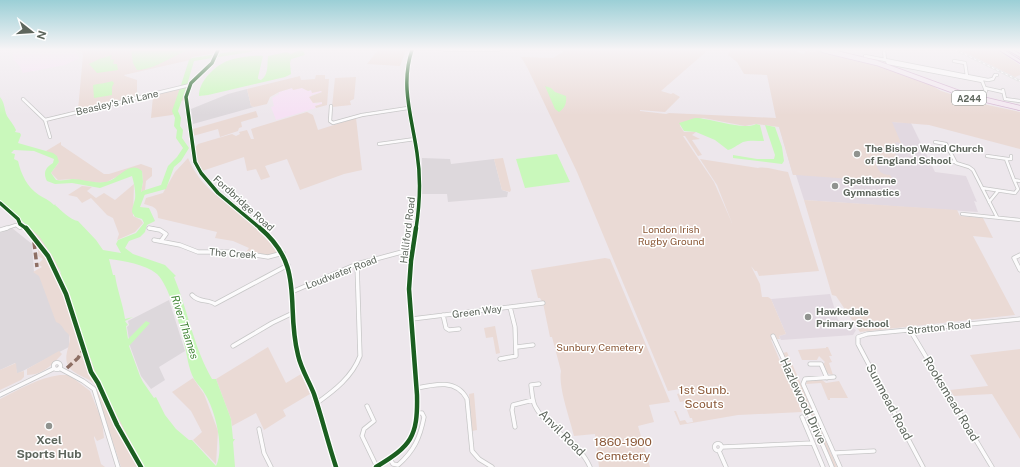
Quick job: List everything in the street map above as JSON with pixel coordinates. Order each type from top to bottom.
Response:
[{"type":"main road","name":"A244","points":[[907,72],[922,76],[936,87],[964,96],[1020,109]]},
{"type":"street","points":[[190,85],[202,72]]},
{"type":"street","name":"Halliford Road","points":[[377,467],[409,444],[414,430],[417,413],[417,388],[410,271],[418,222],[420,190],[419,163],[408,108],[407,72]]},
{"type":"street","points":[[922,76],[923,72]]},
{"type":"street","points":[[938,72],[980,80],[992,80],[995,75],[997,75]]},
{"type":"street","points":[[941,72],[967,76],[980,80],[984,83],[986,90],[1003,91],[1005,99],[1020,101]]},
{"type":"street","points":[[966,72],[967,76]]},
{"type":"street","name":"Beasley's Ait Lane","points":[[45,120],[190,85]]},
{"type":"street","name":"Fordbridge Road","points":[[190,85],[186,97],[193,156],[198,169],[225,199],[268,235],[283,253],[288,265],[294,290],[293,313],[297,354],[317,403],[336,467]]},
{"type":"street","points":[[23,99],[45,120],[50,137]]},
{"type":"street","points":[[331,106],[330,121],[333,123],[362,115],[408,108]]},
{"type":"street","points":[[378,144],[415,138]]},
{"type":"street","points":[[935,142],[947,145],[954,162]]},
{"type":"street","points":[[987,156],[1006,159],[1011,159],[1011,156]]},
{"type":"street","points":[[982,188],[1013,193],[1017,192],[1018,189],[1006,159]]},
{"type":"street","points":[[944,160],[971,168],[997,217]]},
{"type":"street","points":[[1014,180],[1020,181]]},
{"type":"street","points":[[989,202],[998,190]]},
{"type":"street","points":[[962,214],[1020,220]]},
{"type":"street","points":[[0,230],[16,225],[20,228]]},
{"type":"street","points":[[149,228],[158,229],[165,232],[166,234],[161,241]]},
{"type":"street","name":"The Creek","points":[[154,240],[180,245],[198,252],[228,252],[240,256],[249,254],[268,257],[283,253]]},
{"type":"street","name":"Loudwater Road","points":[[294,290],[357,264],[413,249]]},
{"type":"street","points":[[1020,255],[1014,258],[1020,270]]},
{"type":"street","points":[[317,403],[332,394],[354,370],[358,363],[360,356],[357,264]]},
{"type":"street","points":[[192,295],[194,298],[203,302],[213,302],[215,304],[288,265]]},
{"type":"street","name":"Green Way","points":[[412,319],[543,303]]},
{"type":"street","points":[[215,304],[216,309]]},
{"type":"street","points":[[500,359],[516,356],[517,347],[515,327],[510,307]]},
{"type":"street","points":[[232,346],[293,313]]},
{"type":"street","points":[[443,315],[446,328],[449,330],[459,329]]},
{"type":"street","name":"Stratton Road","points":[[858,337],[862,335],[1020,319]]},
{"type":"street","name":"Rooksmead Road","points":[[910,330],[992,467]]},
{"type":"street","name":"Hazlewood Drive","points":[[773,336],[802,401],[810,414],[832,467]]},
{"type":"street","name":"Sunmead Road","points":[[858,337],[858,344],[923,467]]},
{"type":"street","points":[[517,347],[532,345]]},
{"type":"street","points":[[810,364],[821,364],[827,378]]},
{"type":"street","points":[[0,395],[53,369],[59,368],[83,381],[94,389],[118,467]]},
{"type":"street","points":[[834,377],[807,379],[803,382],[803,386],[835,453],[840,467]]},
{"type":"street","points":[[417,388],[446,384],[457,387],[464,392],[467,399],[472,451],[479,460],[492,467]]},
{"type":"street","name":"Anvil Road","points":[[539,384],[531,385],[533,400],[538,411],[546,420],[584,453],[590,467]]},
{"type":"street","points":[[515,426],[512,410],[513,405],[533,400]]},
{"type":"street","points":[[367,406],[374,421],[364,429],[362,436],[377,467]]},
{"type":"street","points":[[390,459],[393,464],[398,464],[409,455],[418,444],[424,417],[422,413],[417,413]]},
{"type":"street","points":[[802,417],[823,467]]},
{"type":"street","points":[[259,429],[266,460],[271,467]]},
{"type":"street","points":[[726,467],[720,449],[813,443]]},
{"type":"street","points":[[835,453],[874,451]]},
{"type":"shaded area","points":[[293,88],[302,88],[308,91],[321,90],[322,92],[311,95],[316,104],[321,102],[322,104],[315,106],[316,108],[276,120],[271,107],[274,106],[272,98],[279,94],[279,92]]},
{"type":"shaded area","points":[[247,89],[251,106],[254,107],[193,124],[191,109],[228,94]]},
{"type":"shaded area","name":"The Bishop Wand Church of England School","points":[[776,116],[911,123],[935,172],[966,176],[977,202],[974,201],[978,212],[804,200],[796,175],[793,175]]},
{"type":"shaded area","points":[[422,158],[450,159],[451,164],[494,159],[502,190],[508,192],[507,197],[448,202],[447,194],[422,194]]},
{"type":"shaded area","points":[[12,228],[32,244],[34,272],[40,275],[69,334],[69,347],[17,374],[15,363],[0,370],[0,233]]},
{"type":"shaded area","name":"Hawkedale Primary School","points":[[830,294],[838,320],[856,330],[853,335],[781,340],[779,336],[786,334],[771,299]]},
{"type":"shaded area","points":[[169,300],[185,351],[159,367],[165,380],[151,389],[141,376],[130,346],[127,327],[129,325],[128,321]]},
{"type":"green space","points":[[81,72],[138,72],[124,75],[137,80],[137,96],[105,104],[188,86],[186,100],[180,101],[177,110],[178,112],[172,115],[151,118],[153,96],[48,121],[48,118],[78,110]]},
{"type":"green space","points":[[529,72],[683,72],[661,91],[671,94],[673,93],[680,97],[665,112],[640,110],[666,114],[776,118],[767,75],[744,74],[743,72],[899,72],[921,79],[941,91],[983,104],[1020,112],[1020,149],[929,125],[892,122],[901,143],[895,142],[897,147],[885,143],[893,149],[897,158],[873,157],[878,170],[890,175],[894,182],[793,175],[779,127],[756,124],[745,126],[703,118],[680,123],[680,126],[684,132],[696,132],[692,135],[700,139],[692,140],[702,155],[698,156],[685,136],[683,136],[714,182],[732,223],[717,185],[700,159],[788,172],[819,271],[759,276],[757,271],[755,271],[751,266],[760,284],[762,297],[768,297],[771,299],[786,334],[779,336],[780,339],[777,339],[775,335],[775,341],[771,340],[802,412],[738,415],[680,425],[674,411],[676,411],[680,421],[685,420],[687,423],[693,422],[692,418],[690,418],[685,401],[680,402],[677,394],[681,393],[680,389],[668,391],[577,172]]},
{"type":"green space","points":[[1004,72],[1020,72],[1020,75],[1015,77]]},
{"type":"green space","points":[[316,75],[325,75],[325,79],[329,79],[327,105],[316,108],[315,106],[322,104],[322,102],[313,103],[309,97],[322,92],[321,91],[312,93],[311,90],[308,91],[302,88],[293,90],[292,88],[279,92],[270,97],[267,104],[254,107],[251,106],[247,89],[300,76],[301,80],[315,79]]},
{"type":"green space","points":[[356,77],[354,99],[350,101],[351,105],[332,107],[335,78]]},
{"type":"green space","points":[[256,111],[258,117],[241,122],[242,127],[239,128],[238,131],[220,137],[218,129],[193,136],[193,129]]},
{"type":"green space","points":[[307,112],[313,115],[318,130],[356,118],[362,170],[344,174],[300,190],[287,159],[265,166],[270,177],[261,180],[256,169],[260,168],[247,171],[244,157],[202,171],[198,163],[195,148],[198,144],[232,134],[236,136],[240,134],[239,132],[247,130],[251,139],[254,139],[251,129]]},
{"type":"green space","points":[[61,142],[61,145],[104,174],[109,174],[141,164],[152,168],[152,176],[146,181],[145,190],[141,192],[143,182],[142,171],[114,178],[107,182],[98,183],[72,179],[58,180],[51,173],[59,162],[46,151]]},
{"type":"green space","points":[[188,158],[195,171],[212,192],[268,234],[282,251],[270,256],[258,253],[247,253],[246,252],[249,248],[233,241],[215,238],[217,232],[158,218],[155,208],[144,204],[146,198],[163,193],[175,172]]},
{"type":"green space","points":[[503,158],[511,190],[510,192],[502,190],[494,159]]},
{"type":"green space","points":[[134,184],[133,216],[141,220],[143,223],[135,232],[117,240],[119,234],[113,218],[107,215],[91,198],[82,203],[77,197],[68,195],[82,186],[92,187],[87,191],[96,198],[104,193],[115,200]]},
{"type":"green space","points":[[804,200],[957,210],[960,216],[983,218],[993,238],[973,236],[1015,315],[860,332],[836,296],[832,295]]},
{"type":"green space","points":[[29,224],[57,254],[60,273],[62,273],[75,301],[72,305],[98,372],[96,381],[100,390],[106,386],[144,467],[121,467],[94,384],[75,373],[67,363],[66,356],[70,338],[68,333],[61,325],[56,322],[39,276],[33,272],[42,267],[38,264],[43,259],[38,256],[38,244],[30,235],[25,233],[27,228],[26,225]]},
{"type":"green space","name":"Sunbury Cemetery","points":[[605,258],[610,259],[670,402],[649,405],[654,422],[638,426],[650,467],[599,467],[595,434],[574,436],[561,386],[561,371],[552,337],[550,337],[543,303],[540,298],[538,298],[531,270]]},
{"type":"green space","points":[[495,326],[500,353],[496,354],[493,337],[486,338],[484,328]]},
{"type":"green space","points":[[268,347],[286,383],[301,374],[310,394],[283,410],[286,416],[264,430],[256,413],[232,426],[231,419],[216,379]]},
{"type":"green space","points":[[828,347],[832,356],[829,356],[832,362],[829,363],[833,375],[826,373],[823,364],[825,362],[819,356],[817,360],[802,360],[798,350]]},
{"type":"green space","points":[[1020,349],[1020,439],[992,394],[954,396],[950,390],[988,386],[970,355]]},
{"type":"green space","points":[[59,351],[62,354],[55,362],[43,371],[33,375],[27,375],[27,369]]},
{"type":"green space","points":[[787,352],[837,467],[834,467],[783,353]]},
{"type":"green space","points":[[16,363],[17,373],[24,371],[24,377],[21,380],[0,390],[0,370]]},
{"type":"green space","name":"Xcel Sports Hub","points":[[60,375],[69,375],[90,391],[102,421],[104,438],[97,441],[94,436],[94,438],[101,464],[105,467],[0,467],[0,399],[37,381]]},
{"type":"green space","points":[[193,378],[204,394],[218,431],[216,464],[193,440],[202,432],[191,411],[172,392]]},
{"type":"green space","points":[[822,380],[826,383],[839,381],[848,398],[830,398],[830,400],[828,400],[821,383],[806,384],[807,381]]},
{"type":"green space","points":[[474,393],[477,430],[472,431],[469,394]]},
{"type":"water","points":[[212,72],[259,72],[258,79],[261,80],[264,78],[266,72],[291,72],[291,74],[285,77],[199,96],[201,86],[207,76]]},
{"type":"water","points":[[112,81],[114,83],[112,87],[112,95],[94,98],[93,85]]},
{"type":"water","points":[[545,86],[566,96],[565,105],[559,112],[555,109]]},
{"type":"water","name":"River Thames","points":[[0,97],[7,116],[16,130],[15,132],[20,133],[21,135],[18,143],[53,153],[57,156],[59,162],[51,173],[56,180],[77,179],[104,182],[113,179],[129,169],[138,168],[142,171],[143,182],[141,192],[153,192],[145,194],[140,207],[149,208],[155,221],[147,225],[145,232],[140,237],[129,241],[125,248],[133,254],[165,265],[176,276],[174,277],[200,355],[212,379],[216,379],[231,419],[233,439],[235,439],[233,442],[235,467],[144,467],[98,379],[75,316],[70,295],[63,285],[60,270],[53,257],[39,236],[0,201]],"holes":[[[14,150],[34,151],[54,159],[53,163],[48,167],[45,176],[47,181],[55,184],[72,183],[100,188],[132,176],[135,188],[135,199],[132,212],[135,217],[142,219],[144,223],[136,233],[118,240],[116,244],[121,253],[103,250],[96,240],[78,221],[69,217],[55,205],[56,204],[54,205],[31,188],[21,171],[18,161],[14,159],[15,154],[11,153]],[[109,259],[140,265],[157,274],[165,286],[173,305],[180,325],[192,375],[209,401],[218,429],[219,458],[216,466],[192,440],[189,440],[176,429],[165,415],[156,397],[154,398],[143,382],[129,346],[150,323],[146,321],[128,339],[126,326],[128,325],[125,321],[133,317],[125,319],[115,275],[113,275]]]},
{"type":"water","points":[[695,118],[744,126],[756,124],[760,125],[764,141],[745,141],[728,150],[715,140],[696,132],[684,131],[679,123]]},
{"type":"water","points":[[765,125],[775,127],[782,147],[784,161],[782,164],[733,158],[733,155],[757,159],[774,159],[775,155]]},
{"type":"water","points":[[557,154],[570,182],[525,188],[516,159]]},
{"type":"waterway","points":[[184,85],[188,72]]},
{"type":"waterway","points":[[144,193],[164,187],[171,166],[179,159],[186,148],[179,138],[180,130],[177,126],[178,118],[175,111],[183,88]]},
{"type":"railway","points":[[1001,72],[1020,81]]},
{"type":"marked path","points":[[34,242],[37,267]]},
{"type":"marked path","points":[[67,368],[78,358],[84,349]]},
{"type":"cycle path","points":[[203,72],[191,83],[186,97],[195,162],[201,173],[218,193],[268,235],[287,264],[293,291],[293,320],[297,352],[300,363],[314,394],[336,467]]},
{"type":"cycle path","points":[[376,467],[394,456],[410,441],[417,413],[409,289],[411,261],[419,211],[420,184],[417,152],[408,105],[406,72]]},
{"type":"cycle path","points":[[0,203],[18,219],[20,224],[29,230],[48,256],[66,294],[91,372],[98,383],[117,425],[141,467]]},
{"type":"place","name":"The Bishop Wand Church of England School","points":[[857,154]]},
{"type":"place","name":"Spelthorne Gymnastics","points":[[835,186]]},
{"type":"place","name":"Hawkedale Primary School","points":[[808,317]]},
{"type":"place","name":"Xcel Sports Hub","points":[[49,426]]},
{"type":"park label","name":"London Irish Rugby Ground","points":[[671,234]]},
{"type":"park label","name":"1st Sunb. Scouts","points":[[704,397]]},
{"type":"park label","name":"1860-1900 Cemetery","points":[[623,449]]}]
